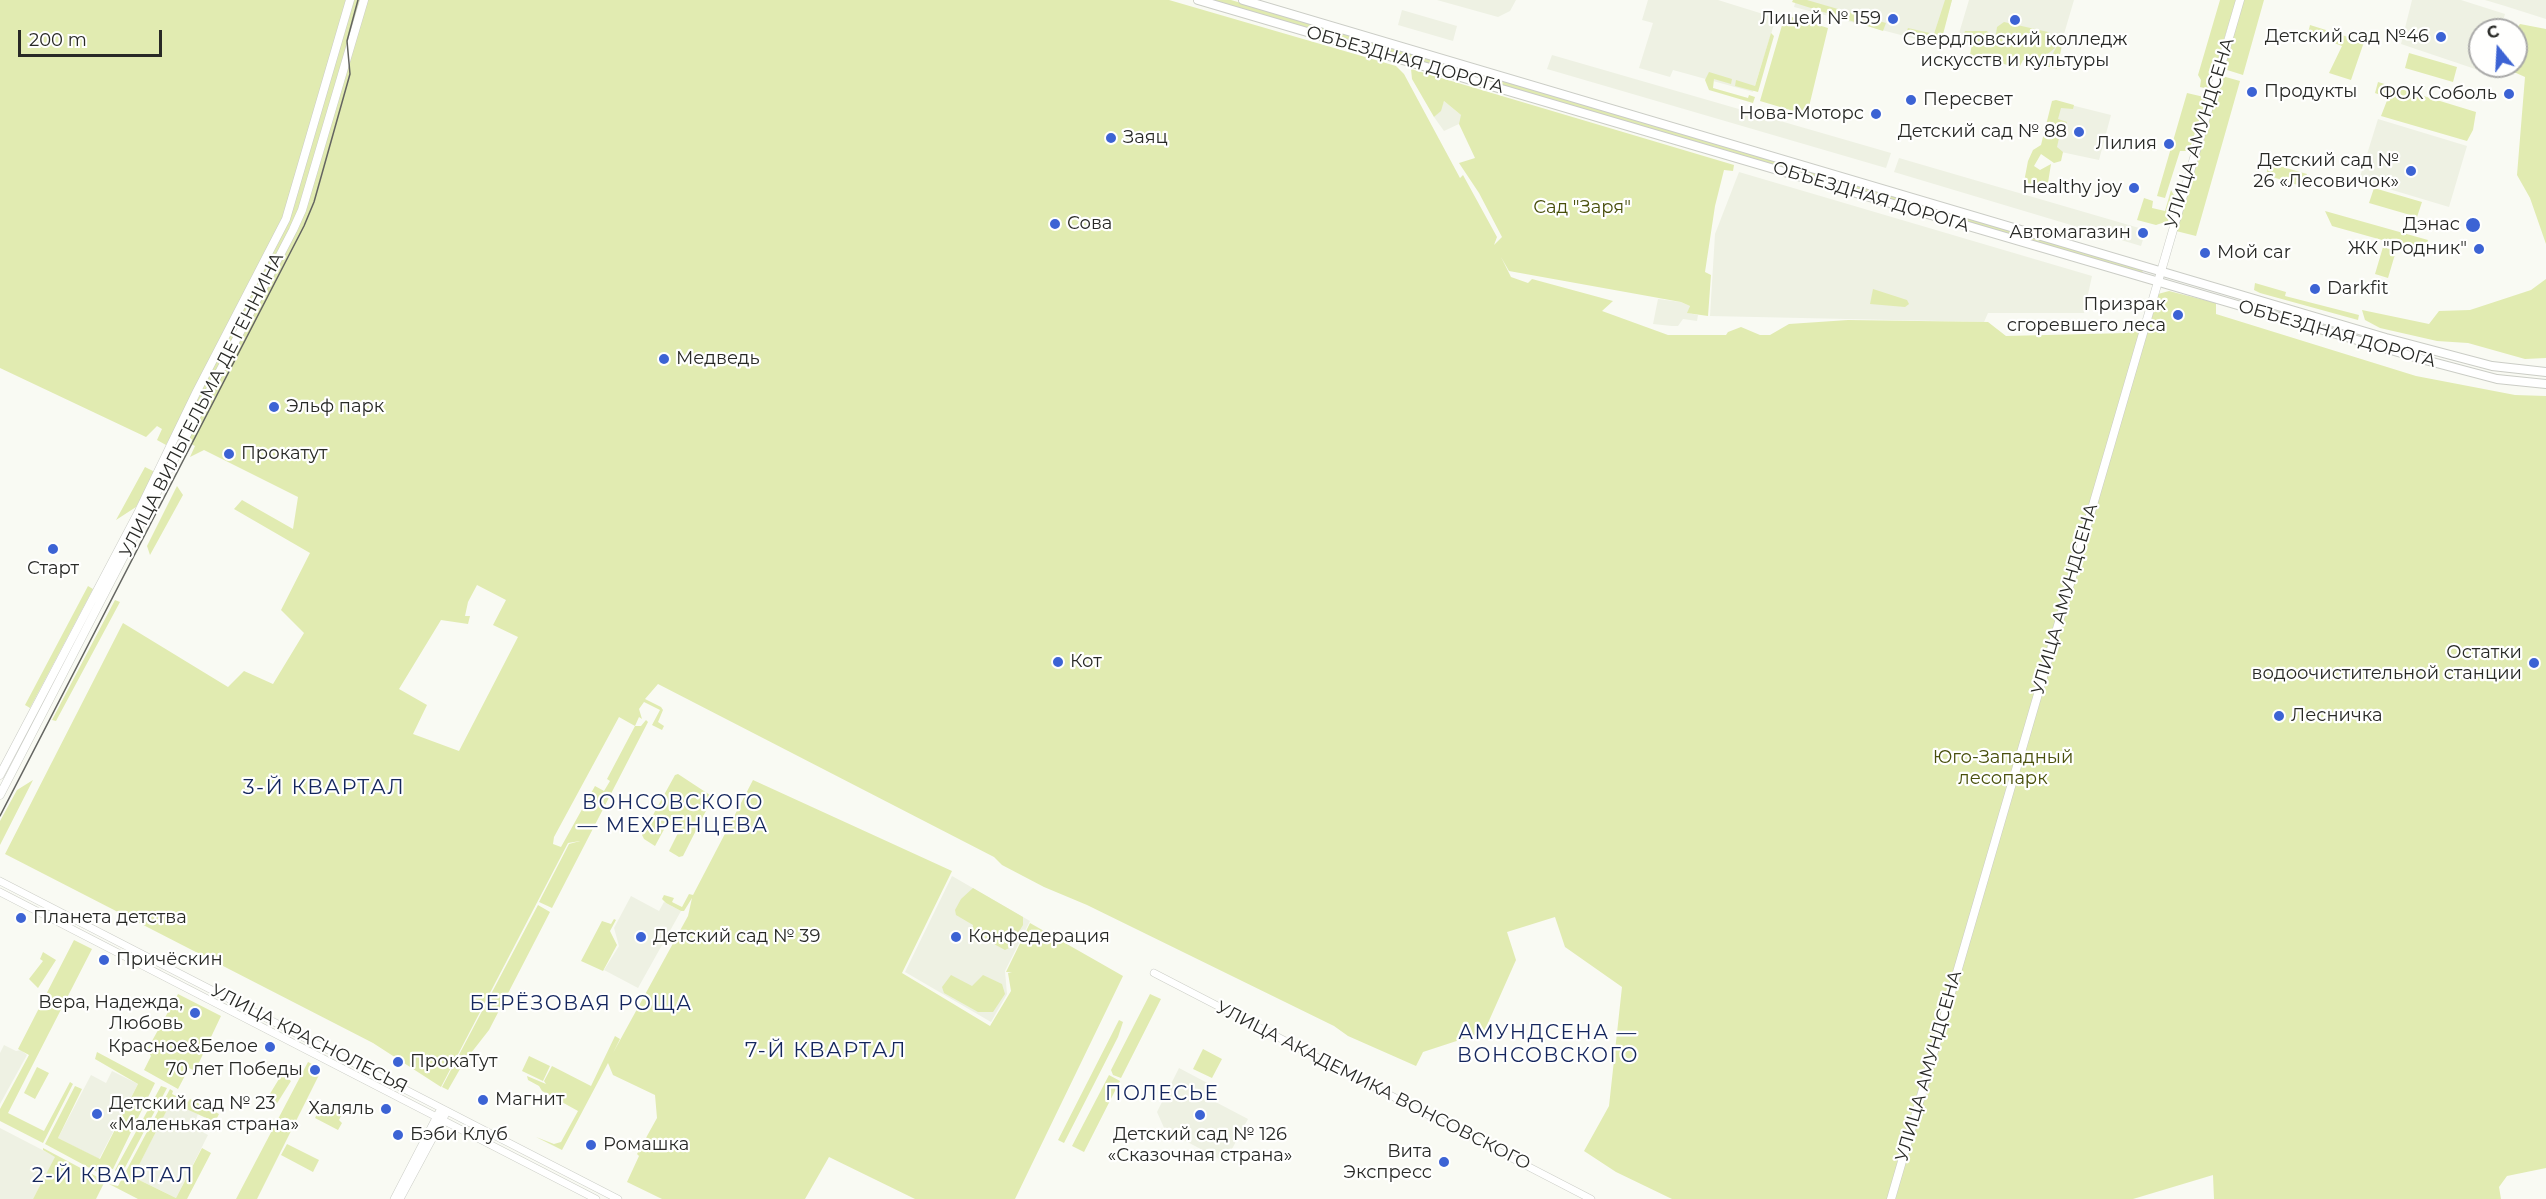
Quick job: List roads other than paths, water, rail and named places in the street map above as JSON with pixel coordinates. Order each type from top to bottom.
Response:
[{"type":"main road","name":"УЛИЦА ВИЛЬГЕЛЬМА ДЕ ГЕННИНА","points":[[0,795],[293,230],[302,210],[364,0]]},
{"type":"main road","name":"ОБЪЕЗДНАЯ ДОРОГА","points":[[1198,0],[1598,116],[2157,283],[2470,372],[2520,382],[2546,384]]},
{"type":"main road","name":"ОБЪЕЗДНАЯ ДОРОГА","points":[[1243,0],[2427,350],[2492,366],[2546,372]]},
{"type":"main road","name":"УЛИЦА АМУНДСЕНА","points":[[1891,1199],[2240,0]]},
{"type":"main road","name":"УЛИЦА ВИЛЬГЕЛЬМА ДЕ ГЕННИНА","points":[[0,775],[139,511],[197,391],[286,219],[349,2]]},
{"type":"street","name":"УЛИЦА КРАСНОЛЕСЬЯ","points":[[0,881],[618,1199]]},
{"type":"street","name":"УЛИЦА КРАСНОЛЕСЬЯ","points":[[0,892],[596,1199]]},
{"type":"street","name":"УЛИЦА АКАДЕМИКА ВОНСОВСКОГО","points":[[1154,973],[1591,1199]]},
{"type":"street","points":[[394,1199],[446,1109]]},
{"type":"street","points":[[400,1199],[440,1117]]},
{"type":"tram line","points":[[0,816],[304,226],[314,202],[350,74],[347,41],[358,0]]},
{"type":"place","name":"Лицей № 159","points":[[1893,19]]},
{"type":"place","name":"Свердловский колледж искусств и культуры","points":[[2015,20]]},
{"type":"place","name":"Детский сад №46","points":[[2441,37]]},
{"type":"place","name":"Продукты","points":[[2252,92]]},
{"type":"place","name":"ФОК Соболь","points":[[2509,94]]},
{"type":"place","name":"Пересвет","points":[[1911,100]]},
{"type":"place","name":"Нова-Моторс","points":[[1876,114]]},
{"type":"place","name":"Детский сад № 88","points":[[2079,132]]},
{"type":"place","name":"Заяц","points":[[1111,138]]},
{"type":"place","name":"Лилия","points":[[2169,144]]},
{"type":"place","name":"Детский сад № 26 «Лесовичок»","points":[[2411,171]]},
{"type":"place","name":"Healthy joy","points":[[2134,188]]},
{"type":"place","name":"Сова","points":[[1055,224]]},
{"type":"place","name":"Дэнас","points":[[2473,225]]},
{"type":"place","name":"Автомагазин","points":[[2143,233]]},
{"type":"place","name":"ЖК \"Родник\"","points":[[2479,249]]},
{"type":"place","name":"Мой car","points":[[2205,253]]},
{"type":"place","name":"Darkfit","points":[[2315,289]]},
{"type":"place","name":"Призрак сгоревшего леса","points":[[2178,315]]},
{"type":"place","name":"Медведь","points":[[664,359]]},
{"type":"place","name":"Эльф парк","points":[[274,407]]},
{"type":"place","name":"Прокатут","points":[[229,454]]},
{"type":"place","name":"Старт","points":[[53,549]]},
{"type":"place","name":"Кот","points":[[1058,662]]},
{"type":"place","name":"Остатки водоочистительной станции","points":[[2534,663]]},
{"type":"place","name":"Лесничка","points":[[2279,716]]},
{"type":"place","name":"Планета детства","points":[[21,918]]},
{"type":"place","name":"Детский сад № 39","points":[[641,937]]},
{"type":"place","name":"Конфедерация","points":[[956,937]]},
{"type":"place","name":"Причёскин","points":[[104,960]]},
{"type":"place","name":"Вера, Надежда, Любовь","points":[[195,1013]]},
{"type":"place","name":"Красное&Белое","points":[[270,1047]]},
{"type":"place","name":"ПрокаТут","points":[[398,1062]]},
{"type":"place","name":"70 лет Победы","points":[[315,1070]]},
{"type":"place","name":"Магнит","points":[[483,1100]]},
{"type":"place","name":"Халяль","points":[[386,1109]]},
{"type":"place","name":"Детский сад № 23 «Маленькая страна»","points":[[97,1114]]},
{"type":"place","name":"Детский сад № 126 «Сказочная страна»","points":[[1200,1115]]},
{"type":"place","name":"Бэби Клуб","points":[[398,1135]]},
{"type":"place","name":"Ромашка","points":[[591,1145]]},
{"type":"place","name":"Вита Экспресс","points":[[1444,1162]]},
{"type":"district","name":"3-Й КВАРТАЛ","points":[[324,788]]},
{"type":"district","name":"ВОНСОВСКОГО — МЕХРЕНЦЕВА","points":[[673,814]]},
{"type":"district","name":"БЕРЁЗОВАЯ РОЩА","points":[[581,1004]]},
{"type":"district","name":"АМУНДСЕНА — ВОНСОВСКОГО","points":[[1548,1044]]},
{"type":"district","name":"7-Й КВАРТАЛ","points":[[826,1051]]},
{"type":"district","name":"ПОЛЕСЬЕ","points":[[1162,1094]]},
{"type":"district","name":"2-Й КВАРТАЛ","points":[[113,1176]]},
{"type":"park label","name":"Сад \"Заря\"","points":[[1582,208]]},
{"type":"park label","name":"Юго-Западный лесопарк","points":[[2003,768]]}]
